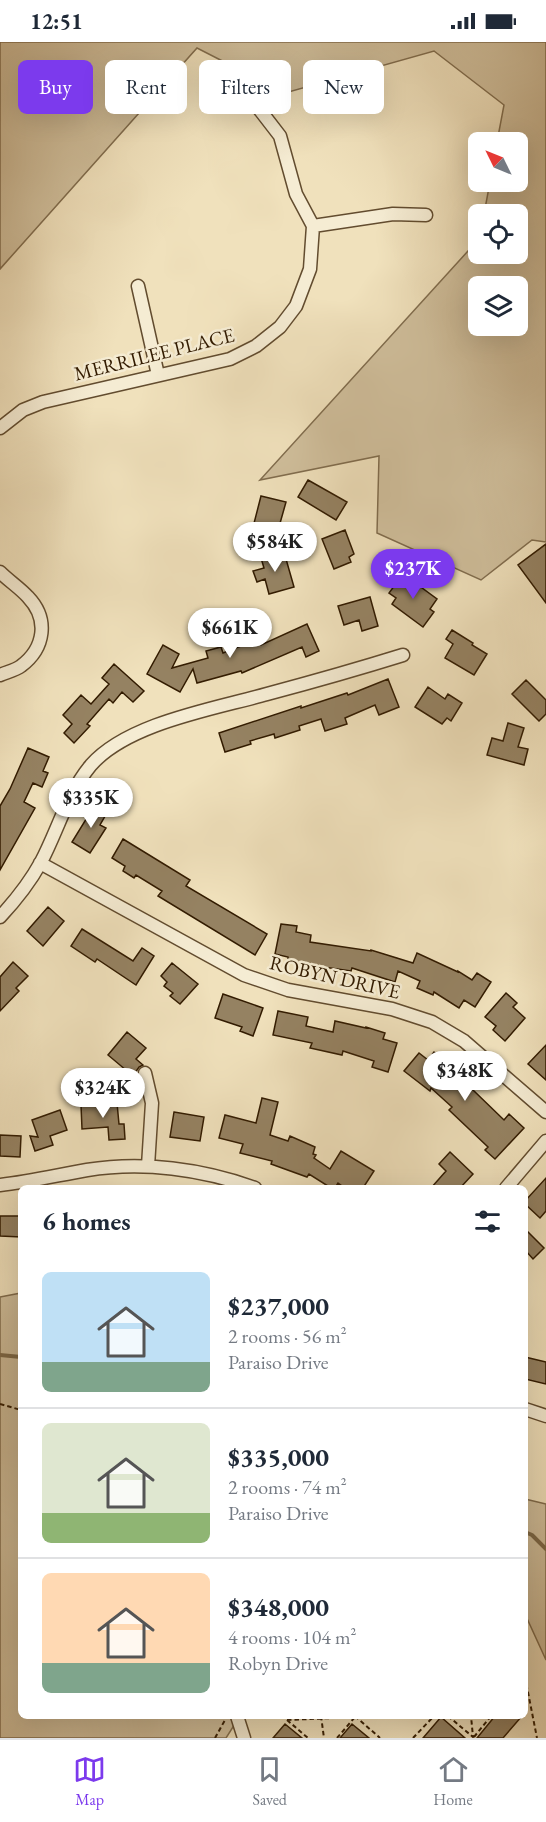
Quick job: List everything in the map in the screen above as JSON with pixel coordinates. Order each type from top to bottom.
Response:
[{"type":"street","points":[[263,114],[280,136],[296,194],[314,226],[393,214],[426,215]]},
{"type":"street","name":"MERRILEE PLACE","points":[[0,428],[22,410],[43,402],[230,359],[256,346],[280,327],[296,306],[310,269],[314,226]]},
{"type":"street","points":[[138,286],[158,375]]},
{"type":"street","points":[[0,572],[29,598],[41,617],[42,638],[35,653],[20,667],[0,675]]},
{"type":"street","points":[[0,917],[14,902],[40,863],[71,794],[92,764],[118,743],[158,724],[403,656]]},
{"type":"street","name":"ROBYN DRIVE","points":[[40,863],[244,975],[288,990],[392,1008],[432,1022],[464,1041],[546,1112]]},
{"type":"street","points":[[145,1073],[152,1103],[148,1166]]},
{"type":"street","points":[[509,1185],[546,1141]]},
{"type":"street","points":[[0,1185],[87,1170],[148,1166],[194,1171],[247,1185]]},
{"type":"street","points":[[528,1410],[546,1416]]},
{"type":"street","points":[[238,1719],[244,1738]]},
{"type":"path","points":[[0,1404],[18,1409]]},
{"type":"path","points":[[528,1693],[537,1738]]},
{"type":"path","points":[[215,1738],[225,1719]]},
{"type":"path","points":[[287,1720],[299,1719]]},
{"type":"path","points":[[322,1719],[324,1738]]},
{"type":"path","points":[[337,1738],[353,1719]]},
{"type":"path","points":[[358,1719],[380,1738]]},
{"type":"path","points":[[413,1738],[431,1719]]},
{"type":"path","points":[[451,1719],[474,1737]]},
{"type":"path","points":[[471,1719],[474,1737]]},
{"type":"path","points":[[474,1737],[489,1719]]},
{"type":"path","points":[[287,1720],[308,1738]]},
{"type":"shaded area","points":[[0,42],[546,42],[546,542],[532,540],[481,580],[377,533],[379,456],[260,480],[468,251],[468,264],[528,264],[528,204],[486,204],[488,192],[528,192],[528,132],[499,132],[504,105],[434,51],[384,65],[384,60],[303,60],[303,88],[291,91],[291,60],[220,60],[197,48],[186,60],[105,60],[105,114],[138,114],[0,269]]},
{"type":"shaded area","points":[[18,1294],[18,1719],[238,1719],[226,1738],[0,1738],[0,1297]]},
{"type":"shaded area","points":[[528,1500],[546,1504],[546,1660],[528,1621]]},
{"type":"building","points":[[308,480],[347,502],[336,520],[298,497]]},
{"type":"building","points":[[261,496],[286,502],[275,541],[251,535]]},
{"type":"building","points":[[345,530],[354,554],[349,557],[351,562],[334,569],[322,539]]},
{"type":"building","points":[[546,544],[546,603],[518,565]]},
{"type":"building","points":[[284,552],[294,587],[269,594],[265,579],[257,582],[253,571],[264,568],[261,558]]},
{"type":"building","points":[[403,574],[437,599],[430,609],[434,612],[423,627],[392,604],[396,598],[389,593]]},
{"type":"building","points":[[370,597],[378,626],[362,631],[359,620],[344,625],[338,606]]},
{"type":"building","points":[[307,624],[319,651],[306,657],[302,647],[242,673],[241,671],[197,683],[193,669],[180,692],[147,674],[163,645],[179,654],[172,668],[208,658],[206,651],[221,647],[223,653],[259,639],[261,645]]},
{"type":"building","points":[[452,630],[487,654],[474,675],[445,658],[453,644],[446,639]]},
{"type":"building","points":[[114,664],[144,691],[133,702],[122,692],[113,703],[109,699],[87,724],[90,726],[74,743],[64,733],[72,724],[63,715],[81,695],[91,704],[109,684],[102,678]]},
{"type":"building","points":[[388,679],[399,707],[379,715],[375,705],[345,718],[347,724],[325,731],[321,719],[299,726],[300,730],[275,738],[274,734],[250,741],[251,744],[225,752],[219,733],[301,706],[301,708],[347,693],[348,695]]},
{"type":"building","points":[[526,680],[546,700],[546,714],[539,721],[512,694]]},
{"type":"building","points":[[428,687],[445,699],[448,694],[462,703],[451,721],[447,718],[442,724],[415,707]]},
{"type":"building","points":[[508,723],[524,728],[518,747],[528,749],[524,765],[487,755],[492,738],[503,741]]},
{"type":"building","points":[[28,748],[49,757],[43,771],[48,773],[42,787],[33,783],[24,802],[35,808],[0,870],[0,806]]},
{"type":"building","points":[[96,803],[108,811],[100,825],[106,828],[90,853],[72,842]]},
{"type":"building","points":[[123,839],[190,880],[186,886],[267,934],[255,955],[158,896],[162,891],[136,875],[134,878],[123,871],[125,866],[112,858]]},
{"type":"building","points":[[48,907],[64,921],[43,946],[27,931]]},
{"type":"building","points":[[281,924],[297,926],[296,932],[311,935],[310,942],[371,950],[413,963],[417,953],[458,971],[472,980],[477,973],[491,982],[475,1007],[464,1000],[459,1008],[434,992],[433,995],[417,988],[420,981],[398,971],[395,982],[352,968],[351,971],[288,962],[288,957],[275,954]]},
{"type":"building","points":[[82,929],[133,961],[142,948],[154,956],[136,985],[97,959],[95,962],[71,946]]},
{"type":"building","points":[[13,962],[28,976],[16,988],[19,991],[0,1011],[0,977]]},
{"type":"building","points":[[172,963],[198,984],[180,1004],[170,996],[173,993],[164,986],[167,982],[161,976]]},
{"type":"building","points":[[506,993],[517,1003],[513,1007],[525,1018],[505,1041],[493,1030],[496,1026],[485,1017]]},
{"type":"building","points":[[223,994],[263,1008],[253,1036],[240,1031],[242,1027],[215,1018]]},
{"type":"building","points":[[278,1011],[308,1017],[306,1026],[333,1032],[335,1021],[385,1033],[383,1039],[397,1043],[388,1072],[372,1067],[374,1061],[343,1051],[342,1055],[310,1048],[312,1043],[273,1035]]},
{"type":"building","points":[[127,1032],[146,1048],[136,1059],[143,1065],[133,1076],[108,1055]]},
{"type":"building","points":[[546,1045],[546,1080],[528,1064]]},
{"type":"building","points":[[434,1052],[477,1086],[473,1090],[504,1120],[509,1114],[524,1128],[495,1159],[485,1150],[488,1147],[449,1110],[452,1107],[431,1088],[430,1091],[404,1071],[419,1053],[428,1060]]},
{"type":"building","points":[[262,1098],[278,1102],[270,1135],[288,1141],[290,1136],[315,1147],[314,1158],[330,1169],[341,1151],[374,1171],[365,1185],[338,1183],[326,1185],[309,1174],[307,1177],[271,1164],[272,1161],[240,1153],[243,1144],[219,1138],[225,1115],[256,1123]]},
{"type":"building","points":[[117,1103],[119,1124],[124,1124],[125,1139],[109,1140],[108,1127],[82,1129],[81,1105]]},
{"type":"building","points":[[60,1110],[67,1130],[50,1136],[53,1145],[35,1151],[30,1136],[38,1137],[32,1120]]},
{"type":"building","points":[[174,1112],[204,1117],[200,1141],[170,1137]]},
{"type":"building","points":[[0,1135],[21,1136],[20,1157],[0,1156]]},
{"type":"building","points":[[450,1152],[473,1174],[463,1185],[434,1185],[446,1171],[439,1164]]},
{"type":"building","points":[[546,1178],[546,1211],[540,1218],[528,1207],[528,1198]]},
{"type":"building","points":[[0,1216],[18,1216],[18,1237],[0,1236]]},
{"type":"building","points":[[528,1232],[544,1248],[533,1259],[528,1253]]},
{"type":"building","points":[[528,1358],[546,1362],[546,1384],[528,1380]]},
{"type":"building","points":[[439,1719],[443,1719],[465,1738],[423,1738]]},
{"type":"building","points":[[493,1719],[519,1719],[503,1738],[477,1738]]},
{"type":"building","points":[[285,1724],[302,1738],[273,1738]]},
{"type":"building","points":[[352,1724],[369,1738],[340,1738]]},
{"type":"waterway","points":[[0,1355],[18,1357]]},
{"type":"waterway","points":[[528,1533],[546,1549]]}]
